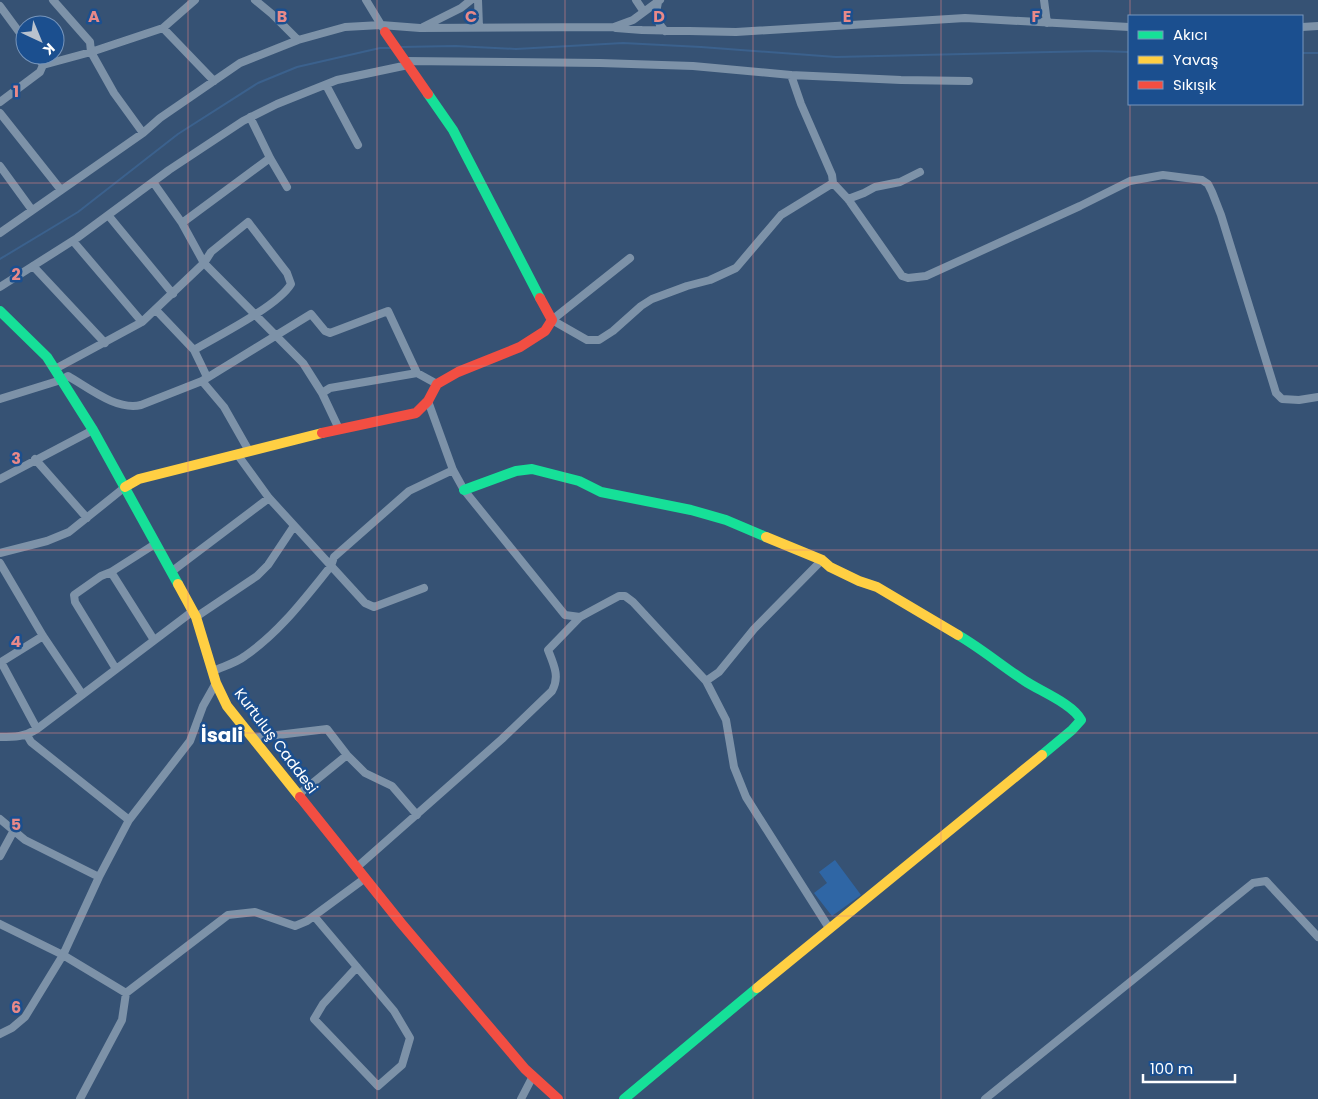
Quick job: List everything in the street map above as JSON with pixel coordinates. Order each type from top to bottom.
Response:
[{"type":"street","points":[[53,0],[90,42],[91,52],[114,93],[143,133]]},
{"type":"street","points":[[65,59],[162,28],[195,0]]},
{"type":"street","points":[[255,0],[298,40]]},
{"type":"street","points":[[366,0],[383,29],[453,130],[552,320],[587,340],[599,340],[652,299],[710,280],[736,268],[781,215],[833,183]]},
{"type":"street","points":[[420,28],[461,8],[472,0]]},
{"type":"street","points":[[478,0],[479,27]]},
{"type":"street","points":[[636,0],[644,12]]},
{"type":"street","points":[[1044,0],[1047,23]]},
{"type":"street","points":[[614,28],[633,20],[659,1]]},
{"type":"street","points":[[659,1],[655,14],[665,31]]},
{"type":"street","points":[[0,6],[15,26]]},
{"type":"street","points":[[0,233],[143,133],[160,118],[240,64],[298,40],[345,27],[383,29],[479,27],[614,28],[736,32],[965,18],[1128,27]]},
{"type":"street","points":[[1303,27],[1318,26]]},
{"type":"street","points":[[162,28],[214,81]]},
{"type":"street","points":[[0,287],[73,241],[153,182],[243,120],[337,80],[405,61],[693,66],[791,75],[969,81]]},
{"type":"street","points":[[0,102],[40,72],[43,65]]},
{"type":"street","points":[[791,75],[801,104],[832,175],[833,183],[848,199],[902,276],[908,278],[926,276],[1080,206],[1130,181],[1163,175],[1202,180],[1208,184],[1221,215],[1276,393],[1282,399],[1299,400],[1318,397]]},
{"type":"street","points":[[326,85],[358,146]]},
{"type":"street","points":[[0,114],[61,190]]},
{"type":"street","points":[[250,117],[287,188]]},
{"type":"street","points":[[182,223],[270,158]]},
{"type":"street","points":[[0,166],[32,210]]},
{"type":"street","points":[[848,199],[875,187],[900,182],[920,172]]},
{"type":"street","points":[[153,182],[182,223],[204,263],[303,363],[322,393],[338,429]]},
{"type":"street","points":[[108,215],[173,294]]},
{"type":"street","points":[[55,369],[142,322],[204,263],[210,252],[248,222],[287,273],[291,284],[287,291],[255,316],[249,317],[194,350]]},
{"type":"street","points":[[73,241],[142,322]]},
{"type":"street","points":[[0,544],[0,553],[48,541],[69,532],[125,486],[139,479],[338,429],[416,413],[428,401],[438,384],[458,372],[520,347],[545,331],[552,320],[630,258]]},
{"type":"street","points":[[33,266],[105,342]]},
{"type":"street","points":[[156,310],[194,350],[204,379],[224,407],[249,451]]},
{"type":"street","name":"Kurtuluş Caddesi","points":[[0,311],[48,357],[93,430],[195,614],[216,683],[228,706],[364,878],[512,1054],[558,1099]]},
{"type":"street","points":[[0,400],[68,376],[118,404],[133,407],[204,379],[311,314],[325,331],[330,333],[388,311],[417,372],[438,384]]},
{"type":"street","points":[[322,393],[330,388],[417,372]]},
{"type":"street","points":[[428,401],[453,470],[464,490],[565,615],[580,617]]},
{"type":"street","points":[[0,479],[93,430]]},
{"type":"street","points":[[237,454],[269,498],[365,603],[374,607],[424,588]]},
{"type":"street","points":[[35,460],[87,518]]},
{"type":"street","points":[[464,490],[516,471],[532,469],[579,482],[601,492],[691,510],[726,520],[822,560],[830,567],[859,581],[877,587],[977,646],[1025,681],[1067,706],[1081,720],[1072,730],[829,928],[624,1099]]},
{"type":"street","points":[[213,671],[244,657],[264,642],[289,617],[331,566],[334,557],[409,491],[453,470]]},
{"type":"street","points":[[171,572],[269,498]]},
{"type":"street","points":[[0,737],[17,738],[37,729],[54,718],[82,694],[154,640],[257,576],[268,565],[294,526]]},
{"type":"street","points":[[116,668],[75,602],[74,595],[101,576],[111,572],[156,544]]},
{"type":"street","points":[[706,681],[719,672],[754,629],[822,560]]},
{"type":"street","points":[[0,563],[42,636],[82,694]]},
{"type":"street","points":[[111,572],[154,640]]},
{"type":"street","points":[[356,868],[417,815],[552,691],[557,677],[548,650],[580,617],[619,596],[625,596],[633,602],[706,681],[726,720],[734,767],[746,797],[829,928]]},
{"type":"street","points":[[37,729],[0,661],[42,636]]},
{"type":"street","points":[[0,1034],[12,1028],[25,1017],[63,955],[99,877],[129,820],[190,741],[203,706],[216,683]]},
{"type":"street","points":[[253,738],[327,729],[347,755],[365,773],[392,786],[417,815]]},
{"type":"street","points":[[27,735],[31,742],[129,820]]},
{"type":"street","points":[[298,795],[347,755]]},
{"type":"street","points":[[0,819],[13,832],[25,840],[99,877]]},
{"type":"street","points":[[0,856],[13,832]]},
{"type":"street","points":[[80,1099],[122,1020],[126,993],[228,915],[255,912],[295,926],[307,921],[364,878]]},
{"type":"street","points":[[985,1099],[1253,882],[1266,881],[1318,937]]},
{"type":"street","points":[[314,916],[357,967],[394,1011],[410,1038],[402,1065],[378,1086],[314,1019],[323,1004],[357,967]]},
{"type":"street","points":[[0,924],[63,955],[126,993]]},
{"type":"street","points":[[521,1099],[533,1076]]},
{"type":"shaded area","points":[[835,860],[861,895],[832,916],[814,893],[827,883],[819,872]]},
{"type":"waterway","points":[[400,47],[455,46],[516,49],[623,43],[836,57],[1097,51],[1128,52]]},
{"type":"waterway","points":[[0,259],[78,212],[178,134],[258,83],[297,67],[380,48],[390,48]]},
{"type":"waterway","points":[[1303,53],[1318,53]]},
{"type":"traffic: fast","points":[[428,94],[453,130],[540,298]]},
{"type":"traffic: fast","points":[[0,311],[47,357],[93,430],[178,584]]},
{"type":"traffic: fast","points":[[464,490],[516,471],[532,469],[579,481],[601,492],[691,510],[726,520],[766,537]]},
{"type":"traffic: fast","points":[[958,635],[1025,681],[1064,703],[1077,714],[1081,720],[1042,755]]},
{"type":"traffic: fast","points":[[624,1099],[757,988]]},
{"type":"traffic: slow","points":[[125,487],[139,479],[322,433]]},
{"type":"traffic: slow","points":[[766,537],[822,560],[830,567],[859,581],[877,587],[958,635]]},
{"type":"traffic: slow","points":[[178,584],[196,617],[216,683],[227,706],[300,797]]},
{"type":"traffic: slow","points":[[757,988],[1042,755]]},
{"type":"traffic: jam","points":[[385,32],[428,94]]},
{"type":"traffic: jam","points":[[322,433],[416,413],[428,401],[437,384],[458,372],[520,347],[545,331],[552,320],[540,298]]},
{"type":"traffic: jam","points":[[300,797],[401,923],[525,1069],[558,1099]]},
{"type":"district","name":"İsali","points":[[222,735]]}]
